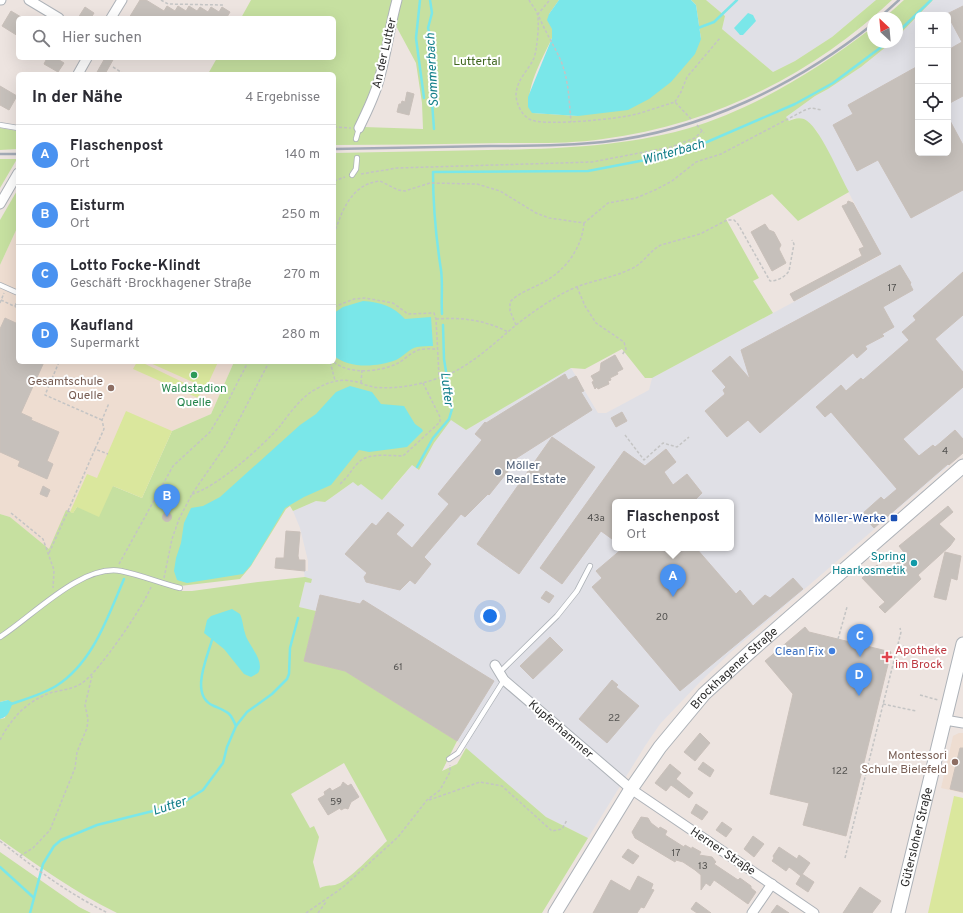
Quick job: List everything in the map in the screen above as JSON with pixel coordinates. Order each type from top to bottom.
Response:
[{"type":"main road","name":"Brockhagener Straße","points":[[555,913],[631,789],[660,747],[704,694],[751,651],[963,466]]},
{"type":"main road","name":"Gütersloher Straße","points":[[898,913],[963,644]]},
{"type":"street","points":[[30,0],[56,16]]},
{"type":"street","points":[[112,16],[122,0]]},
{"type":"street","name":"An der Lutter","points":[[359,128],[373,97],[380,76],[397,0]]},
{"type":"street","points":[[79,72],[86,60]]},
{"type":"street","points":[[0,204],[16,176]]},
{"type":"street","name":"Kupferhammer","points":[[500,672],[631,789]]},
{"type":"street","points":[[945,720],[963,724]]},
{"type":"street","name":"Herner Straße","points":[[631,789],[814,913]]},
{"type":"street","points":[[752,913],[772,884]]},
{"type":"lane","points":[[0,125],[16,128]]},
{"type":"lane","points":[[356,139],[359,128]]},
{"type":"lane","points":[[353,173],[357,158]]},
{"type":"lane","points":[[0,285],[16,292]]},
{"type":"lane","points":[[449,759],[460,751],[500,672],[557,616],[577,591],[590,566]]},
{"type":"lane","points":[[0,637],[78,580],[94,573],[116,571],[180,588]]},
{"type":"path","points":[[162,0],[168,4],[223,5]]},
{"type":"path","points":[[529,0],[538,14],[563,68],[568,86],[572,122]]},
{"type":"path","points":[[549,1],[538,14],[537,42],[534,58],[518,83],[516,96],[518,106],[523,115],[531,120],[572,122],[636,114],[674,102],[681,92],[686,77],[720,38]]},
{"type":"path","points":[[113,67],[121,72]]},
{"type":"path","points":[[674,102],[690,119]]},
{"type":"path","points":[[517,325],[510,311],[510,302],[520,294],[560,272],[572,256],[582,234],[584,223],[608,203],[642,196],[672,181],[696,162],[721,154],[805,110],[811,108],[822,110]]},
{"type":"path","points":[[336,180],[353,173],[362,174],[397,168],[592,162],[671,147],[695,138],[703,132],[697,125]]},
{"type":"path","points":[[336,127],[359,128]]},
{"type":"path","points":[[336,229],[347,201],[356,192],[376,182],[383,182],[398,190],[406,191],[430,183],[477,184],[490,187],[509,195],[536,213],[560,220],[584,223]]},
{"type":"path","points":[[192,494],[210,485],[246,457],[267,439],[288,414],[314,390],[335,380],[342,379],[371,387],[386,388],[423,383],[446,375],[471,361],[532,313],[578,287],[624,273],[638,266],[661,245],[700,234],[730,219],[738,224],[768,280],[775,281],[787,274],[794,244],[792,240]]},
{"type":"path","points":[[578,287],[585,306],[596,323],[624,342],[626,349],[622,355]]},
{"type":"path","points":[[6,288],[1,301],[15,306]]},
{"type":"path","points":[[336,307],[354,299],[378,299],[393,303],[408,314],[434,313],[436,319],[439,377]]},
{"type":"path","points":[[436,319],[468,319],[481,321],[508,332]]},
{"type":"path","points":[[336,363],[341,366],[362,370],[384,368],[396,364],[416,350],[438,349]]},
{"type":"path","points":[[58,364],[45,395],[102,420]]},
{"type":"path","points":[[116,571],[123,553],[169,473],[178,461],[210,432],[247,364]]},
{"type":"path","points":[[163,584],[175,527],[192,494],[226,445],[268,364]]},
{"type":"path","points":[[331,364],[335,380]]},
{"type":"path","points":[[362,370],[362,384]]},
{"type":"path","points":[[340,484],[350,475],[357,463],[362,459],[383,456],[403,456],[438,426],[440,417],[423,383]]},
{"type":"path","points":[[49,553],[69,512],[104,429],[102,420],[109,403]]},
{"type":"path","points":[[625,435],[644,460],[663,443],[677,447],[689,437]]},
{"type":"path","points":[[95,449],[108,454]]},
{"type":"path","points":[[11,512],[43,539],[54,570],[51,600]]},
{"type":"path","points":[[20,856],[34,848],[50,830],[75,768],[76,752],[87,728],[88,719],[84,705],[92,676],[148,593],[153,581]]},
{"type":"path","points":[[838,639],[847,607]]},
{"type":"path","points":[[845,858],[898,645],[900,628]]},
{"type":"path","points":[[898,645],[931,654]]},
{"type":"path","points":[[0,740],[10,724],[30,702],[52,693],[73,688],[92,676]]},
{"type":"path","points":[[886,677],[890,678]]},
{"type":"path","points":[[920,695],[938,700]]},
{"type":"path","points":[[883,704],[916,711]]},
{"type":"path","points":[[306,913],[328,899],[388,847],[411,823],[427,800],[440,790],[450,772],[449,759]]},
{"type":"path","points":[[427,800],[480,782],[502,786],[552,831],[562,829],[567,820]]},
{"type":"path","points":[[0,841],[48,878],[89,904],[108,913]]},
{"type":"path","points":[[318,913],[328,899]]},
{"type":"shaded area","points":[[706,0],[876,0],[832,37],[795,61],[773,72],[722,29],[725,16]]},
{"type":"shaded area","points":[[933,0],[963,0],[963,453],[731,652],[700,682],[660,724],[588,838],[546,817],[457,741],[345,671],[304,661],[316,611],[299,607],[305,582],[312,579],[305,579],[304,571],[308,571],[308,561],[300,528],[293,511],[316,501],[325,502],[353,482],[394,487],[412,465],[419,470],[434,443],[451,419],[466,430],[571,368],[598,413],[606,413],[649,390],[652,378],[881,255],[817,131],[804,119],[794,118],[789,121],[786,117],[815,96],[861,67],[885,48],[903,48],[903,31],[915,19],[915,156],[951,156],[951,12],[922,12]]},
{"type":"shaded area","name":"Gesamtschule Quelle","points":[[16,230],[16,364],[233,364],[211,414],[172,431],[49,550],[10,517],[0,514],[0,265]]},
{"type":"shaded area","name":"Montessori Schule Bielefeld","points":[[963,733],[963,793],[941,788],[953,736]]},
{"type":"green space","name":"Luttertal","points":[[251,0],[559,0],[549,14],[552,38],[539,65],[531,87],[529,97],[530,106],[533,113],[578,116],[701,39],[696,5],[691,0],[706,0],[725,16],[722,29],[773,72],[795,61],[832,37],[876,0],[892,0],[878,12],[867,12],[867,22],[828,51],[794,73],[758,92],[721,109],[683,122],[643,132],[590,141],[552,143],[336,145],[336,72],[209,72],[216,60],[336,60],[336,16],[242,16]],"holes":[[[395,24],[416,63],[422,103],[423,129],[364,127]]]},
{"type":"green space","points":[[904,0],[933,0],[921,12],[915,12],[915,18],[903,31],[903,12],[891,12]]},
{"type":"green space","points":[[867,32],[867,48],[885,48],[861,67],[815,96],[786,117],[789,121],[800,118],[810,123],[829,152],[849,192],[798,221],[772,194],[726,219],[759,278],[753,281],[773,313],[652,378],[645,378],[622,349],[585,369],[571,368],[466,430],[451,420],[434,443],[419,470],[412,465],[382,500],[361,484],[358,486],[353,482],[325,502],[316,501],[293,511],[290,506],[286,509],[251,566],[240,579],[180,586],[179,591],[192,591],[305,577],[312,579],[311,583],[305,582],[299,607],[316,611],[304,661],[345,671],[457,741],[442,771],[457,764],[466,748],[546,817],[588,838],[542,913],[117,913],[101,905],[43,869],[0,839],[0,719],[5,718],[8,700],[0,702],[0,514],[10,517],[49,549],[66,510],[73,513],[77,507],[113,486],[142,498],[172,431],[211,414],[233,364],[336,364],[336,153],[563,148],[637,140],[686,129],[711,121],[736,111],[784,87]],"holes":[[[344,763],[387,841],[362,866],[341,883],[320,888],[313,862],[319,837],[314,826],[310,828],[291,794]]]},
{"type":"green space","points":[[0,128],[16,131],[16,149],[0,150]]},
{"type":"green space","points":[[0,159],[16,159],[16,161],[0,188]]},
{"type":"green space","points":[[16,192],[16,230],[0,265],[0,220]]},
{"type":"green space","points":[[136,364],[145,364],[201,391],[198,398],[133,369]]},
{"type":"green space","name":"Waldstadion Quelle","points":[[152,364],[217,364],[206,388]]},
{"type":"green space","points":[[126,411],[172,431],[142,498],[113,486],[99,517],[77,507],[73,513],[70,512],[87,474],[97,478]]},
{"type":"green space","points":[[954,796],[963,798],[963,913],[928,913]]},
{"type":"green space","points":[[0,852],[79,907],[91,913],[0,913]]},
{"type":"water","points":[[559,0],[691,0],[696,5],[701,39],[695,54],[671,82],[649,99],[628,110],[578,116],[532,113],[528,107],[528,97],[552,38],[552,29],[547,20],[549,14]]},
{"type":"water","points":[[748,13],[753,15],[756,21],[743,35],[740,35],[734,28]]},
{"type":"water","points":[[363,301],[375,302],[391,308],[405,319],[431,317],[433,346],[421,346],[414,348],[396,360],[381,364],[364,366],[340,360],[336,357],[336,312],[343,307]]},
{"type":"water","points":[[350,386],[372,392],[381,404],[404,406],[415,424],[423,431],[407,447],[369,452],[359,450],[331,485],[304,497],[285,508],[251,565],[243,574],[187,583],[177,580],[174,571],[176,558],[181,543],[184,523],[191,508],[203,506],[220,497],[300,425],[316,414],[336,392]]},
{"type":"water","points":[[232,609],[240,614],[246,637],[260,663],[258,673],[251,677],[244,674],[224,649],[204,633],[207,620],[211,616]]},
{"type":"water","points":[[8,700],[13,703],[9,712],[0,719],[0,702]]},
{"type":"building","points":[[140,0],[146,0],[164,11],[167,6],[175,11],[178,6],[186,11],[189,6],[197,11],[200,7],[208,12],[211,7],[219,12],[222,7],[230,12],[228,16],[130,16]]},
{"type":"building","points":[[963,6],[963,96],[951,102],[951,48],[962,42],[951,21],[951,12]]},
{"type":"building","points":[[85,7],[94,13],[92,16],[79,16]]},
{"type":"building","points":[[11,11],[19,16],[16,16],[16,35],[2,26]]},
{"type":"building","points":[[46,60],[59,60],[64,63],[58,72],[44,64]]},
{"type":"building","points":[[104,60],[113,60],[106,72],[97,72]]},
{"type":"building","points":[[915,68],[915,156],[951,156],[951,123],[963,145],[963,190],[911,218],[878,160],[857,171],[833,125],[853,114],[848,105]]},
{"type":"building","points":[[0,86],[16,95],[16,98],[9,110],[0,105]]},
{"type":"building","points":[[407,92],[414,94],[409,115],[397,112],[399,104],[401,104],[402,101],[405,102]]},
{"type":"building","points":[[848,201],[853,203],[881,254],[794,301],[790,294],[862,256],[859,249],[864,247],[842,206],[847,204]]},
{"type":"building","points":[[765,224],[769,230],[774,232],[781,245],[779,249],[786,263],[772,271],[751,232]]},
{"type":"building","points":[[900,265],[911,283],[910,284],[913,290],[883,307],[894,327],[882,334],[884,336],[865,346],[867,349],[857,358],[853,353],[760,433],[748,420],[727,437],[705,411],[725,394],[723,390],[726,387],[712,371],[730,356],[750,379],[741,350]]},
{"type":"building","points":[[963,272],[963,315],[935,339],[963,372],[963,387],[903,439],[919,456],[933,445],[935,447],[955,430],[963,439],[963,453],[949,465],[948,464],[874,528],[862,514],[881,497],[884,500],[897,489],[831,412],[825,417],[816,407],[841,385],[846,391],[861,378],[863,380],[909,340],[902,332],[916,320],[913,316]]},
{"type":"building","points":[[5,318],[16,323],[16,364],[43,364],[21,413],[32,418],[31,420],[59,432],[47,461],[53,464],[47,479],[18,466],[20,461],[0,452],[0,329]]},
{"type":"building","points":[[615,355],[623,369],[617,372],[618,374],[610,378],[611,380],[608,381],[609,384],[598,389],[597,387],[595,389],[592,382],[594,381],[591,376],[600,371],[601,363]]},
{"type":"building","points":[[565,374],[568,380],[576,376],[584,391],[581,392],[592,410],[504,466],[509,470],[489,495],[488,494],[465,517],[461,514],[424,557],[431,564],[415,584],[410,580],[400,590],[366,582],[364,577],[367,573],[345,554],[372,523],[376,526],[388,512],[404,525],[396,534],[412,548],[449,504],[438,494],[482,440],[475,434],[485,422],[486,423]]},
{"type":"building","points":[[622,412],[627,421],[616,427],[611,418]]},
{"type":"building","points":[[552,437],[595,467],[519,574],[477,544]]},
{"type":"building","points":[[666,449],[676,462],[664,472],[673,485],[687,474],[702,493],[696,499],[612,499],[612,539],[601,531],[562,584],[540,568],[624,451],[645,466]]},
{"type":"building","points":[[43,486],[50,490],[47,497],[40,494]]},
{"type":"building","name":"Spring Haarkosmetik","points":[[948,506],[953,512],[939,524],[955,539],[950,546],[918,575],[921,579],[885,613],[879,607],[885,602],[862,578],[877,565],[885,574],[906,555],[899,546]]},
{"type":"building","points":[[165,513],[169,513],[171,517],[169,521],[165,521],[163,519],[163,515]]},
{"type":"building","points":[[286,531],[300,532],[298,556],[299,560],[305,560],[305,571],[275,568],[276,558],[284,558]]},
{"type":"building","points":[[619,551],[699,551],[736,594],[740,590],[753,606],[765,595],[770,598],[793,578],[803,589],[680,691],[592,587],[602,578],[596,571]]},
{"type":"building","points":[[945,552],[961,556],[957,580],[951,578],[946,600],[934,597]]},
{"type":"building","points":[[546,591],[554,596],[549,603],[541,598]]},
{"type":"building","points":[[320,595],[360,604],[363,600],[494,681],[457,741],[345,671],[304,661]]},
{"type":"building","points":[[805,627],[809,632],[891,652],[846,836],[803,825],[809,803],[770,794],[793,694],[765,661]]},
{"type":"building","points":[[550,637],[563,650],[533,679],[520,666]]},
{"type":"building","points":[[612,680],[618,685],[616,687],[639,706],[607,743],[579,719]]},
{"type":"building","points":[[700,733],[710,743],[695,761],[684,752]]},
{"type":"building","points":[[960,748],[963,748],[963,792],[950,789]]},
{"type":"building","points":[[703,762],[714,770],[710,777],[698,769]]},
{"type":"building","points":[[670,764],[681,773],[676,779],[693,793],[689,798],[671,785],[666,791],[655,783]]},
{"type":"building","points":[[343,782],[348,786],[351,784],[359,797],[351,802],[348,809],[345,808],[341,810],[340,808],[328,815],[318,799],[325,795],[324,792],[330,788],[332,791],[341,786]]},
{"type":"building","points":[[696,804],[708,812],[702,820],[691,813]]},
{"type":"building","points":[[641,817],[648,818],[651,823],[659,829],[660,827],[667,831],[665,835],[684,847],[685,845],[692,849],[692,847],[701,852],[699,855],[712,857],[716,862],[714,864],[738,880],[740,878],[751,886],[751,888],[756,892],[748,904],[714,880],[710,886],[706,883],[701,890],[701,875],[695,870],[683,862],[676,860],[675,862],[635,838],[632,832]]},
{"type":"building","points":[[722,822],[732,829],[726,837],[716,830]]},
{"type":"building","points":[[753,836],[764,844],[754,857],[744,849]]},
{"type":"building","points":[[779,847],[797,859],[799,855],[810,863],[801,876],[789,867],[786,871],[772,861],[774,858],[773,856]]},
{"type":"building","points":[[628,849],[639,856],[633,864],[622,857]]},
{"type":"building","points":[[802,874],[814,882],[808,892],[796,884]]},
{"type":"building","points":[[638,876],[653,884],[651,889],[654,890],[644,908],[641,907],[637,913],[593,913],[611,880],[630,891]]},
{"type":"building","points":[[860,887],[881,901],[872,913],[843,913]]},
{"type":"building","points":[[696,902],[711,913],[697,913],[691,909]]},
{"type":"building","points":[[777,905],[789,913],[771,913]]},
{"type":"waterway","name":"Lutter","points":[[420,0],[416,38],[424,98]]},
{"type":"waterway","name":"Sommerbach","points":[[430,0],[432,13],[428,28],[431,38],[429,61],[434,129]]},
{"type":"waterway","name":"Sommerbach","points":[[698,28],[714,22],[737,0]]},
{"type":"waterway","name":"Winterbach","points":[[903,27],[931,0]]},
{"type":"waterway","name":"Winterbach","points":[[442,314],[442,276],[435,221],[433,172],[588,171],[661,157],[707,142],[795,104],[833,83],[880,48]]},
{"type":"waterway","name":"Lutter","points":[[417,467],[433,438],[449,419],[452,409],[444,359],[443,325]]},
{"type":"waterway","points":[[11,704],[51,689],[69,676],[80,665],[98,638],[124,579]]},
{"type":"waterway","name":"Lutter","points":[[30,913],[43,864],[54,846],[61,840],[97,825],[181,804],[203,790],[223,763],[227,747],[236,726],[247,712],[272,694],[287,679],[289,674],[290,648],[298,618]]},
{"type":"waterway","points":[[212,640],[202,676],[202,694],[207,701],[228,713],[236,726]]},
{"type":"waterway","points":[[0,867],[33,897]]},
{"type":"railway","points":[[886,12],[899,0]]},
{"type":"railway","points":[[336,149],[561,145],[603,142],[676,128],[712,116],[746,102],[780,85],[812,67],[867,28]]},
{"type":"railway","points":[[0,154],[16,154]]},
{"type":"place","name":"Waldstadion Quelle","points":[[194,375]]},
{"type":"place","name":"Gesamtschule Quelle","points":[[111,388]]},
{"type":"place","name":"Möller Real Estate","points":[[498,472]]},
{"type":"place","name":"Eisturm","points":[[167,517]]},
{"type":"place","name":"Möller-Werke","points":[[894,518]]},
{"type":"place","name":"Spring Haarkosmetik","points":[[914,563]]},
{"type":"place","name":"Flaschenpost","points":[[673,597]]},
{"type":"place","name":"Clean Fix","points":[[832,651]]},
{"type":"place","name":"Lotto Focke-Klindt","points":[[860,657]]},
{"type":"place","name":"Apotheke im Brock","points":[[887,657]]},
{"type":"place","name":"Kaufland","points":[[859,696]]},
{"type":"place","name":"Montessori Schule Bielefeld","points":[[955,762]]}]
